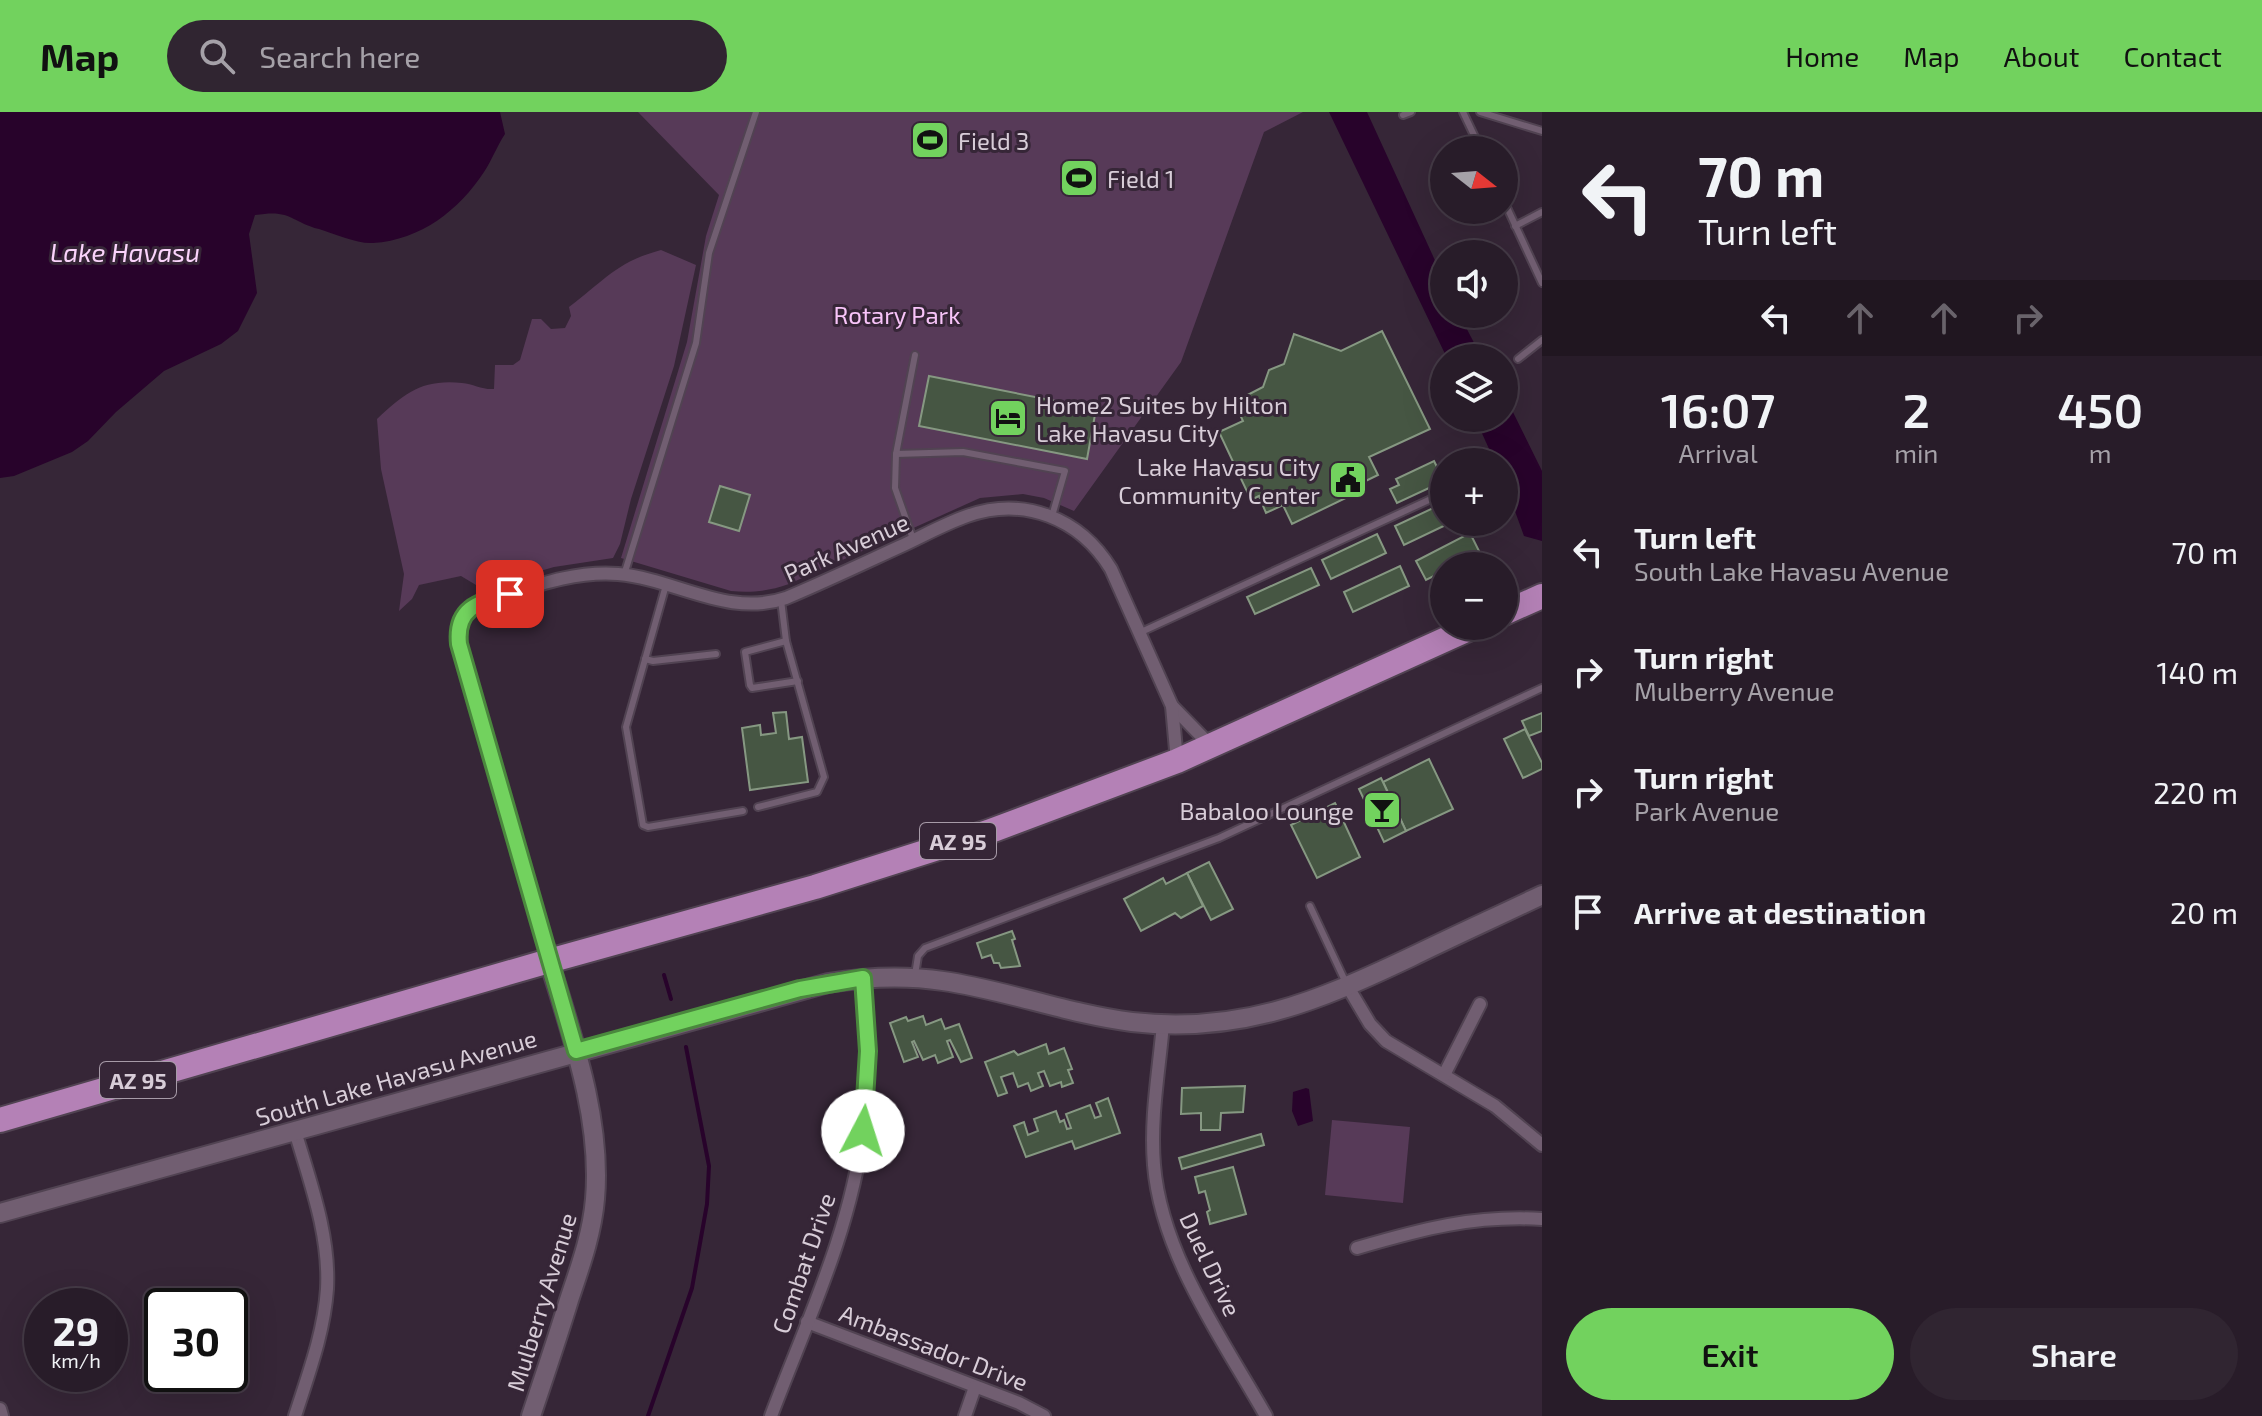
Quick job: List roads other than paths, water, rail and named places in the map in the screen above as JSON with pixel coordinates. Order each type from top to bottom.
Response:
[{"type":"highway","points":[[1518,607],[1542,596]]},
{"type":"highway","name":"AZ 95","points":[[0,1120],[815,887],[988,832],[1177,761],[1444,640]]},
{"type":"main road","name":"South Lake Havasu Avenue","points":[[0,1213],[800,989],[863,978],[915,978],[972,987],[1100,1016],[1163,1024],[1196,1024],[1259,1016],[1290,1009],[1348,987],[1542,895]]},
{"type":"main road","name":"Mulberry Avenue","points":[[531,1416],[593,1220],[595,1156],[576,1051],[549,961]]},
{"type":"street","name":"Park Avenue","points":[[459,644],[461,621],[470,609],[480,603],[570,577],[624,575],[737,604],[762,604],[781,600],[967,516],[990,511],[1030,510],[1052,516],[1080,532],[1111,569],[1172,706],[1177,761]]},
{"type":"street","name":"Mulberry Avenue","points":[[459,644],[549,961]]},
{"type":"street","name":"Park Avenue","points":[[1172,706],[1211,746]]},
{"type":"street","name":"Combat Drive","points":[[771,1416],[847,1210],[863,1131],[868,1051],[863,978]]},
{"type":"street","points":[[1348,987],[1370,1024],[1382,1037],[1495,1106],[1542,1145]]},
{"type":"street","points":[[1444,1075],[1480,1004]]},
{"type":"street","name":"Duel Drive","points":[[1163,1024],[1153,1145],[1161,1209],[1183,1269],[1266,1416]]},
{"type":"street","points":[[295,1131],[323,1232],[327,1270],[322,1327],[295,1416]]},
{"type":"street","points":[[1357,1248],[1463,1220],[1542,1219]]},
{"type":"street","name":"Ambassador Drive","points":[[807,1322],[1044,1416]]},
{"type":"street","points":[[965,1416],[975,1387]]},
{"type":"street","points":[[0,1409],[2,1416]]},
{"type":"lane","points":[[624,575],[696,343],[709,253],[756,112]]},
{"type":"lane","points":[[1403,115],[1411,112]]},
{"type":"lane","points":[[1463,112],[1474,136]]},
{"type":"lane","points":[[1480,112],[1542,131]]},
{"type":"lane","points":[[1542,212],[1515,226],[1542,283]]},
{"type":"lane","points":[[1518,359],[1542,340]]},
{"type":"lane","points":[[913,541],[895,488],[896,454],[915,355]]},
{"type":"lane","points":[[896,454],[963,452],[1065,471],[1052,516]]},
{"type":"lane","points":[[1139,633],[1430,499]]},
{"type":"lane","points":[[666,584],[626,727],[643,825],[648,827],[743,811]]},
{"type":"lane","points":[[758,807],[817,792],[824,777],[786,641],[781,600]]},
{"type":"lane","points":[[786,641],[745,652],[750,685],[752,688],[798,681]]},
{"type":"lane","points":[[645,659],[653,661],[716,654]]},
{"type":"lane","points":[[915,978],[918,956],[925,948],[1219,838],[1542,688]]},
{"type":"lane","points":[[1310,906],[1348,987]]},
{"type":"water","name":"Lake Havasu","points":[[0,112],[500,112],[505,134],[484,172],[463,199],[437,221],[407,236],[367,243],[309,226],[284,215],[255,215],[249,234],[257,293],[238,331],[221,344],[164,371],[72,452],[14,476],[0,478]]},
{"type":"water","points":[[1329,112],[1367,112],[1430,249],[1430,323]]},
{"type":"water","points":[[1433,328],[1466,328],[1475,344],[1440,344]]},
{"type":"water","points":[[1518,422],[1542,471],[1542,541],[1524,536],[1518,520],[1518,448],[1489,448],[1481,432],[1518,432]]},
{"type":"water","points":[[1309,1089],[1313,1121],[1298,1126],[1292,1111],[1293,1092]]},
{"type":"waterway","points":[[664,975],[671,999]]},
{"type":"waterway","points":[[648,1416],[692,1288],[707,1204],[709,1166],[686,1047]]},
{"type":"place","name":"Field 3","points":[[930,140]]},
{"type":"place","name":"Field 1","points":[[1079,178]]},
{"type":"place","name":"Home2 Suites by Hilton Lake Havasu City","points":[[1008,418]]},
{"type":"place","name":"Lake Havasu City Community Center","points":[[1348,480]]},
{"type":"place","name":"Babaloo Lounge","points":[[1382,810]]},
{"type":"park label","name":"Rotary Park","points":[[897,314]]}]
